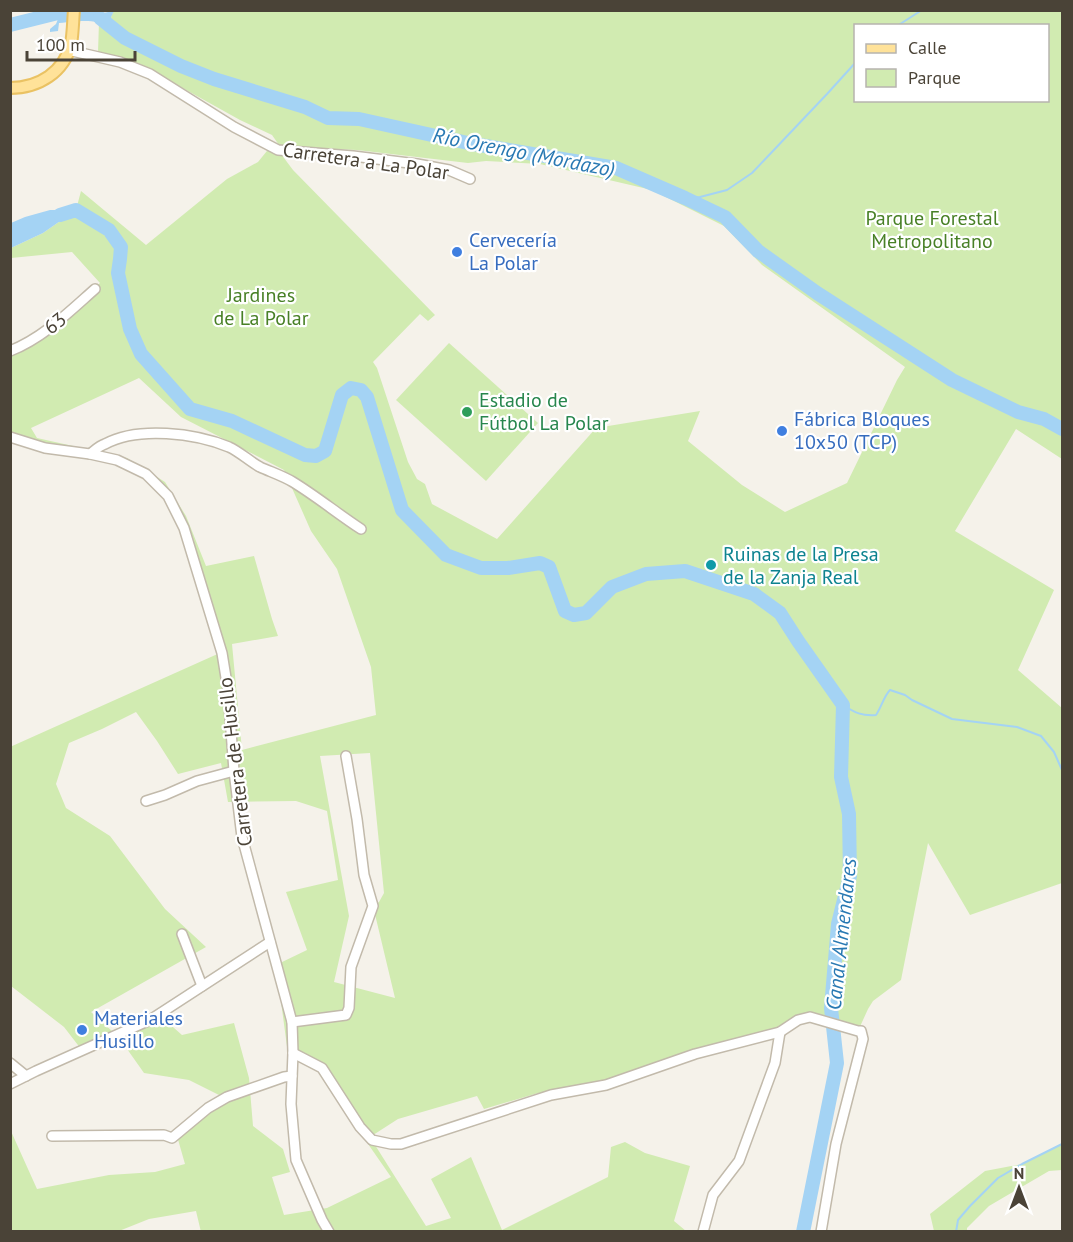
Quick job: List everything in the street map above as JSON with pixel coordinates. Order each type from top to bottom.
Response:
[{"type":"main road","points":[[10,88],[34,85],[48,78],[60,67],[70,46],[74,10]]},
{"type":"street","name":"Carretera a La Polar","points":[[70,46],[150,74],[234,127],[278,150],[417,164],[449,170],[470,179]]},
{"type":"street","name":"63","points":[[10,351],[25,345],[59,321],[96,289]]},
{"type":"street","points":[[90,454],[105,443],[143,433],[186,436],[213,441],[232,448],[261,467],[292,482],[361,529]]},
{"type":"street","name":"Carretera de Husillo","points":[[10,437],[45,447],[117,460],[146,474],[168,496],[184,528],[222,653],[228,690],[234,771],[243,844],[291,1022],[293,1053],[291,1104],[296,1160],[329,1232]]},
{"type":"street","points":[[291,1022],[345,1015],[349,1008],[351,966],[373,906],[364,875],[346,756]]},
{"type":"street","points":[[147,801],[197,781],[234,771]]},
{"type":"street","points":[[182,933],[202,986]]},
{"type":"street","points":[[10,1084],[150,1020],[270,942]]},
{"type":"street","points":[[293,1053],[322,1068],[360,1127],[372,1140],[401,1144],[551,1095],[606,1085],[695,1054],[780,1032],[798,1020],[810,1017],[861,1031],[862,1039],[836,1144],[821,1232]]},
{"type":"street","points":[[703,1232],[713,1195],[739,1161],[775,1063],[780,1032]]},
{"type":"street","points":[[10,1063],[26,1076]]},
{"type":"street","points":[[52,1136],[164,1135],[172,1138],[208,1108],[227,1097],[292,1076]]},
{"type":"green space","points":[[114,10],[1062,11],[1062,459],[1016,429],[955,531],[1054,590],[1018,670],[1062,708],[1062,883],[970,915],[928,843],[901,980],[873,1001],[858,1031],[810,1017],[780,1032],[575,1091],[538,1093],[484,1109],[477,1096],[398,1119],[370,1137],[426,1226],[451,1218],[431,1179],[471,1157],[502,1230],[608,1177],[611,1147],[625,1142],[645,1153],[690,1166],[674,1221],[686,1231],[201,1232],[196,1211],[149,1219],[119,1231],[11,1231],[10,1129],[37,1189],[109,1175],[155,1172],[185,1164],[175,1129],[221,1096],[189,1080],[144,1073],[120,1039],[81,1049],[64,1027],[11,986],[10,747],[222,652],[213,618],[168,496],[146,474],[117,460],[11,437],[11,351],[25,345],[100,283],[72,252],[11,258],[11,248],[43,233],[76,210],[81,191],[146,245],[227,179],[258,162],[271,146],[278,150],[293,170],[435,315],[428,321],[420,314],[373,362],[408,462],[417,479],[425,484],[432,504],[497,539],[596,428],[700,411],[688,441],[742,485],[785,512],[847,483],[905,367],[762,265],[724,226],[652,190],[540,164],[486,161],[468,163],[357,150],[285,147],[279,145],[272,135],[240,120],[152,71],[98,52],[99,22],[114,28],[111,17]],"holes":[[[139,378],[181,417],[284,470],[311,531],[337,569],[371,667],[376,715],[242,750],[232,644],[278,636],[254,556],[206,566],[186,516],[165,482],[127,458],[37,438],[31,428]],[[136,712],[178,774],[221,763],[228,802],[296,801],[327,811],[338,880],[286,892],[307,950],[280,963],[271,936],[218,969],[223,977],[267,950],[278,979],[288,1054],[318,1072],[391,1177],[327,1208],[284,1215],[272,1177],[290,1172],[283,1149],[253,1126],[249,1078],[234,1023],[182,1035],[157,1013],[113,1032],[91,1012],[206,947],[165,909],[110,836],[66,808],[56,784],[69,743]],[[370,753],[384,893],[379,902],[373,906],[395,998],[334,982],[349,916],[320,756]]]},
{"type":"green space","name":"Estadio de Fútbol La Polar","points":[[449,343],[538,423],[486,481],[396,400]]},
{"type":"green space","points":[[1062,1144],[1062,1170],[1049,1171],[989,1206],[967,1228],[967,1231],[934,1231],[930,1214],[985,1171],[1022,1164]]},
{"type":"water","points":[[45,10],[97,10],[100,14],[114,11],[111,17],[114,28],[93,21],[81,21],[59,23],[58,31],[50,32],[58,19],[50,17],[43,21],[39,13]]},
{"type":"water","points":[[50,210],[76,210],[43,233],[11,248],[11,223]]},
{"type":"waterway","points":[[900,24],[922,10]]},
{"type":"waterway","name":"Río Orengo (Mordazo)","points":[[10,25],[58,13]]},
{"type":"waterway","name":"Río Orengo (Mordazo)","points":[[100,18],[125,38],[181,66],[214,79],[305,107],[328,118],[359,119],[468,143],[616,168],[725,217],[758,251],[817,293],[952,380],[1018,412],[1044,419],[1062,429]]},
{"type":"waterway","points":[[685,198],[700,197],[727,190],[752,173],[854,64]]},
{"type":"waterway","name":"Canal Almendares","points":[[60,215],[76,210],[109,230],[121,247],[118,273],[130,329],[141,354],[190,409],[232,421],[305,455],[316,456],[325,451],[342,395],[351,388],[361,390],[367,397],[402,510],[446,555],[481,568],[508,568],[540,563],[549,567],[565,611],[574,615],[586,613],[612,587],[646,574],[685,571],[754,594],[780,613],[843,705],[841,777],[849,814],[850,876],[838,924],[831,1008],[837,1063],[803,1232]]},
{"type":"waterway","points":[[843,705],[859,713],[876,715],[890,690],[905,695],[952,719],[1017,727],[1041,736],[1054,752],[1062,770]]},
{"type":"waterway","points":[[956,1232],[958,1220],[998,1178],[1062,1144]]},
{"type":"place","name":"Cervecería La Polar","points":[[457,252]]},
{"type":"place","name":"Estadio de Fútbol La Polar","points":[[467,412]]},
{"type":"place","name":"Fábrica Bloques 10x50 (TCP)","points":[[782,431]]},
{"type":"place","name":"Ruinas de la Presa de la Zanja Real","points":[[711,565]]},
{"type":"place","name":"Materiales Husillo","points":[[82,1030]]},
{"type":"park label","name":"Parque Forestal Metropolitano","points":[[932,230]]},
{"type":"park label","name":"Jardines de La Polar","points":[[261,306]]}]
